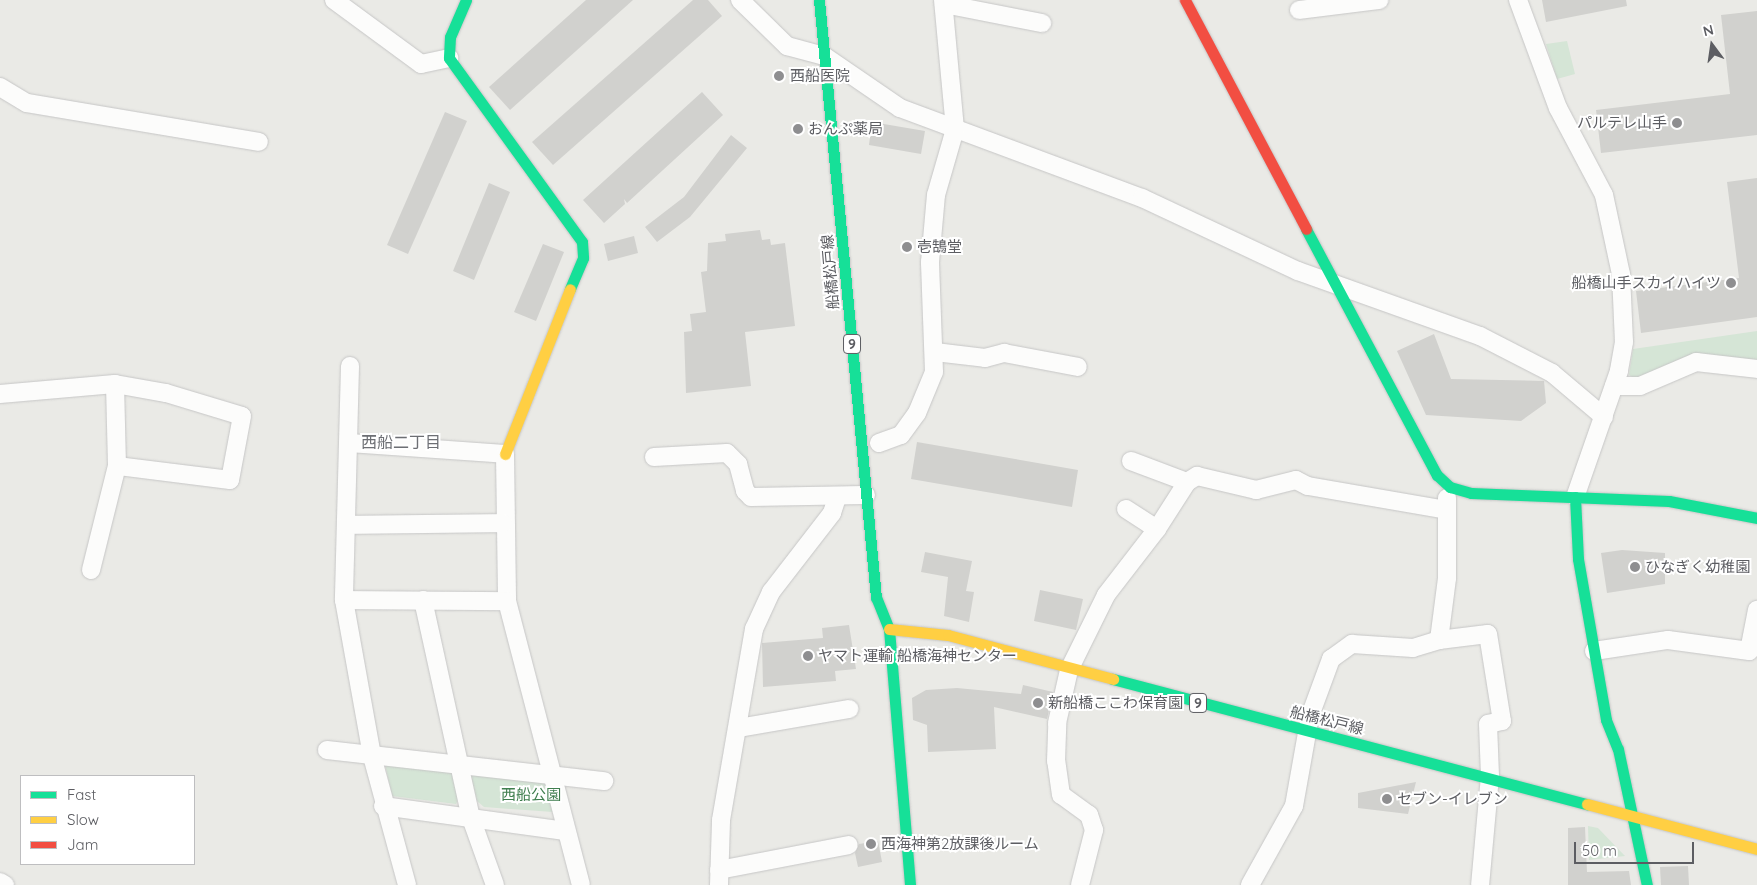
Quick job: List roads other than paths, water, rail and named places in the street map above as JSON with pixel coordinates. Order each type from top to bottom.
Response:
[{"type":"street","points":[[334,0],[422,64],[449,58]]},
{"type":"street","points":[[466,0],[450,38],[449,58],[582,242],[583,258],[505,454],[503,523],[507,601],[564,831],[581,885]]},
{"type":"street","points":[[740,0],[787,46],[824,56],[900,108],[1142,198],[1236,244],[1522,355],[1552,373],[1604,417]]},
{"type":"street","name":"船橋松戸線","points":[[819,0],[876,597],[889,629],[948,635],[1069,670],[1490,776],[1635,818],[1757,849]]},
{"type":"street","points":[[1185,0],[1437,475],[1450,487],[1471,493],[1669,502],[1757,518]]},
{"type":"street","points":[[1299,10],[1379,0]]},
{"type":"street","points":[[1518,0],[1544,75],[1593,169],[1613,227],[1624,313],[1624,342],[1614,386],[1575,497],[1578,559],[1606,720],[1635,818],[1647,885]]},
{"type":"street","points":[[877,424],[879,448],[901,435],[917,413],[934,372],[936,352],[930,262],[936,195],[955,129],[944,2],[1042,23]]},
{"type":"street","points":[[840,47],[843,86]]},
{"type":"street","points":[[0,87],[27,103],[259,142]]},
{"type":"street","points":[[936,352],[985,358],[1004,353],[1078,367]]},
{"type":"street","points":[[1614,386],[1640,386],[1696,362],[1757,369]]},
{"type":"street","points":[[350,366],[344,600],[372,756],[383,806],[407,885]]},
{"type":"street","points":[[91,570],[117,466],[115,384]]},
{"type":"street","points":[[0,394],[115,384],[166,393],[242,416],[230,480],[117,466]]},
{"type":"street","points":[[349,443],[505,454]]},
{"type":"street","points":[[654,457],[727,453],[738,464],[745,490],[751,497],[837,498],[866,494]]},
{"type":"street","points":[[1131,461],[1187,482]]},
{"type":"street","points":[[1080,885],[1094,830],[1089,815],[1061,795],[1056,761],[1057,723],[1069,670],[1106,595],[1157,530],[1187,482],[1197,476],[1256,490],[1296,480],[1308,486],[1447,510]]},
{"type":"street","points":[[1439,640],[1447,578],[1447,510],[1450,487]]},
{"type":"street","points":[[837,498],[832,513],[771,592],[757,618],[721,820],[719,878],[849,845]]},
{"type":"street","points":[[1126,509],[1157,530]]},
{"type":"street","points":[[347,525],[503,523]]},
{"type":"street","points":[[344,600],[507,601]]},
{"type":"street","points":[[423,600],[471,818],[495,885]]},
{"type":"street","points":[[893,604],[889,629],[910,885]]},
{"type":"street","points":[[1594,651],[1668,640],[1749,651],[1757,610]]},
{"type":"street","points":[[1250,885],[1294,806],[1308,730],[1322,675],[1340,651],[1352,644],[1413,648],[1439,640],[1488,634],[1502,721],[1488,724],[1490,776],[1480,885]]},
{"type":"street","points":[[738,728],[849,708]]},
{"type":"street","points":[[327,750],[604,781]]},
{"type":"street","points":[[383,806],[564,831]]},
{"type":"street","points":[[0,882],[5,885]]},
{"type":"place","name":"西船医院","points":[[779,76]]},
{"type":"place","name":"パルテレ山手","points":[[1677,123]]},
{"type":"place","name":"おんぷ薬局","points":[[798,129]]},
{"type":"place","name":"壱鵠堂","points":[[907,247]]},
{"type":"place","name":"船橋山手スカイハイツ","points":[[1731,283]]},
{"type":"place","name":"ひなぎく幼稚園","points":[[1635,567]]},
{"type":"place","name":"ヤマト運輸 船橋海神センター","points":[[808,656]]},
{"type":"place","name":"新船橋ここわ保育園","points":[[1038,703]]},
{"type":"place","name":"セブン-イレブン","points":[[1387,799]]},
{"type":"place","name":"西海神第2放課後ルーム","points":[[871,844]]},
{"type":"district","name":"西船二丁目","points":[[401,442]]},
{"type":"park label","name":"西船公園","points":[[531,795]]}]
